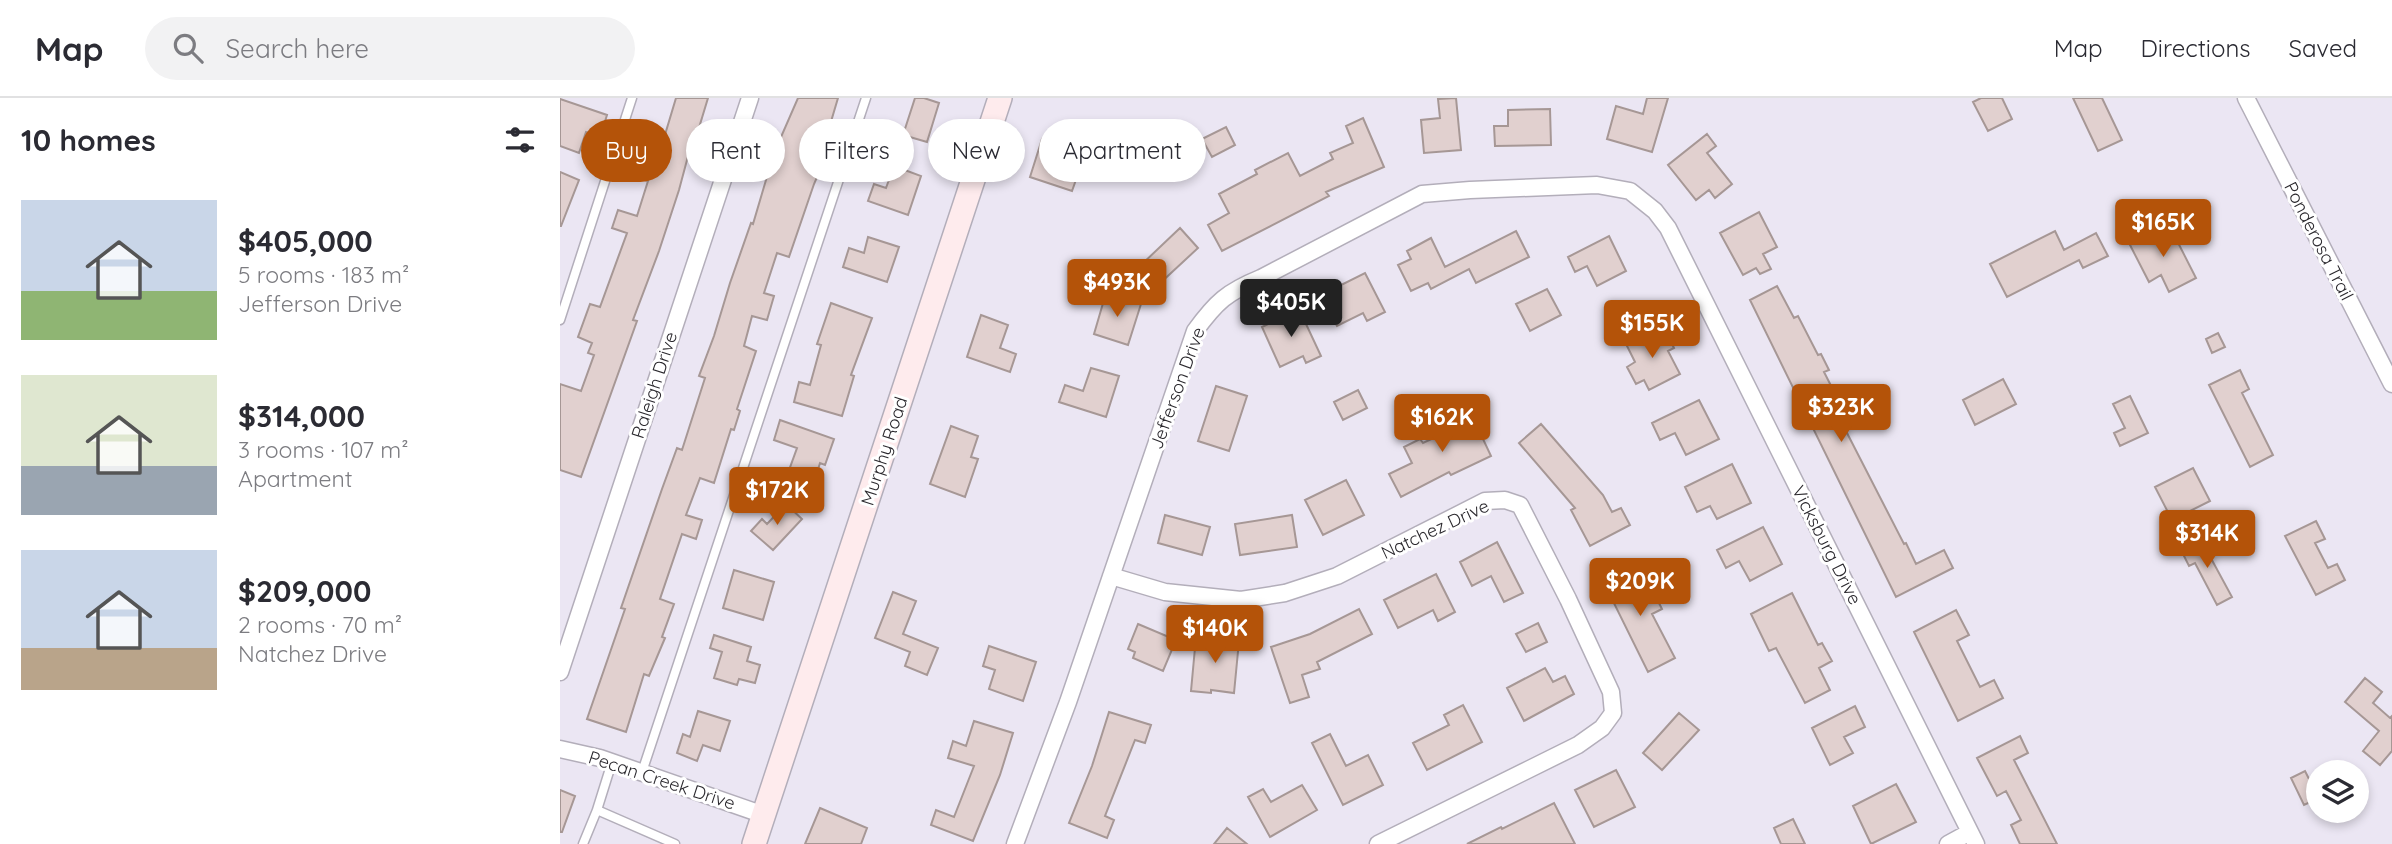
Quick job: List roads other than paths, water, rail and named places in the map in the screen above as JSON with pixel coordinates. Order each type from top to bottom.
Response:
[{"type":"main road","name":"Murphy Road","points":[[754,844],[1000,98]]},
{"type":"street","name":"Raleigh Drive","points":[[560,672],[750,98]]},
{"type":"street","name":"Ponderosa Trail","points":[[2246,98],[2392,384]]},
{"type":"street","name":"Jefferson Drive","points":[[1015,844],[1068,702],[1195,331],[1213,306],[1236,288],[1261,278],[1422,194],[1597,185],[1630,191],[1655,211]]},
{"type":"street","name":"Vicksburg Drive","points":[[1655,211],[1668,228],[1973,838]]},
{"type":"street","name":"Natchez Drive","points":[[1111,576],[1165,592],[1241,600],[1285,593],[1336,576],[1485,501],[1506,500],[1520,505],[1611,692],[1612,713],[1602,729],[1578,745],[1378,844]]},
{"type":"street","name":"Pecan Creek Drive","points":[[560,749],[612,762],[764,815]]},
{"type":"street","points":[[1948,844],[1973,838]]},
{"type":"lane","points":[[560,320],[632,98]]},
{"type":"lane","points":[[642,772],[866,98]]},
{"type":"lane","points":[[583,844],[612,762]]},
{"type":"lane","points":[[597,810],[675,844]]}]
